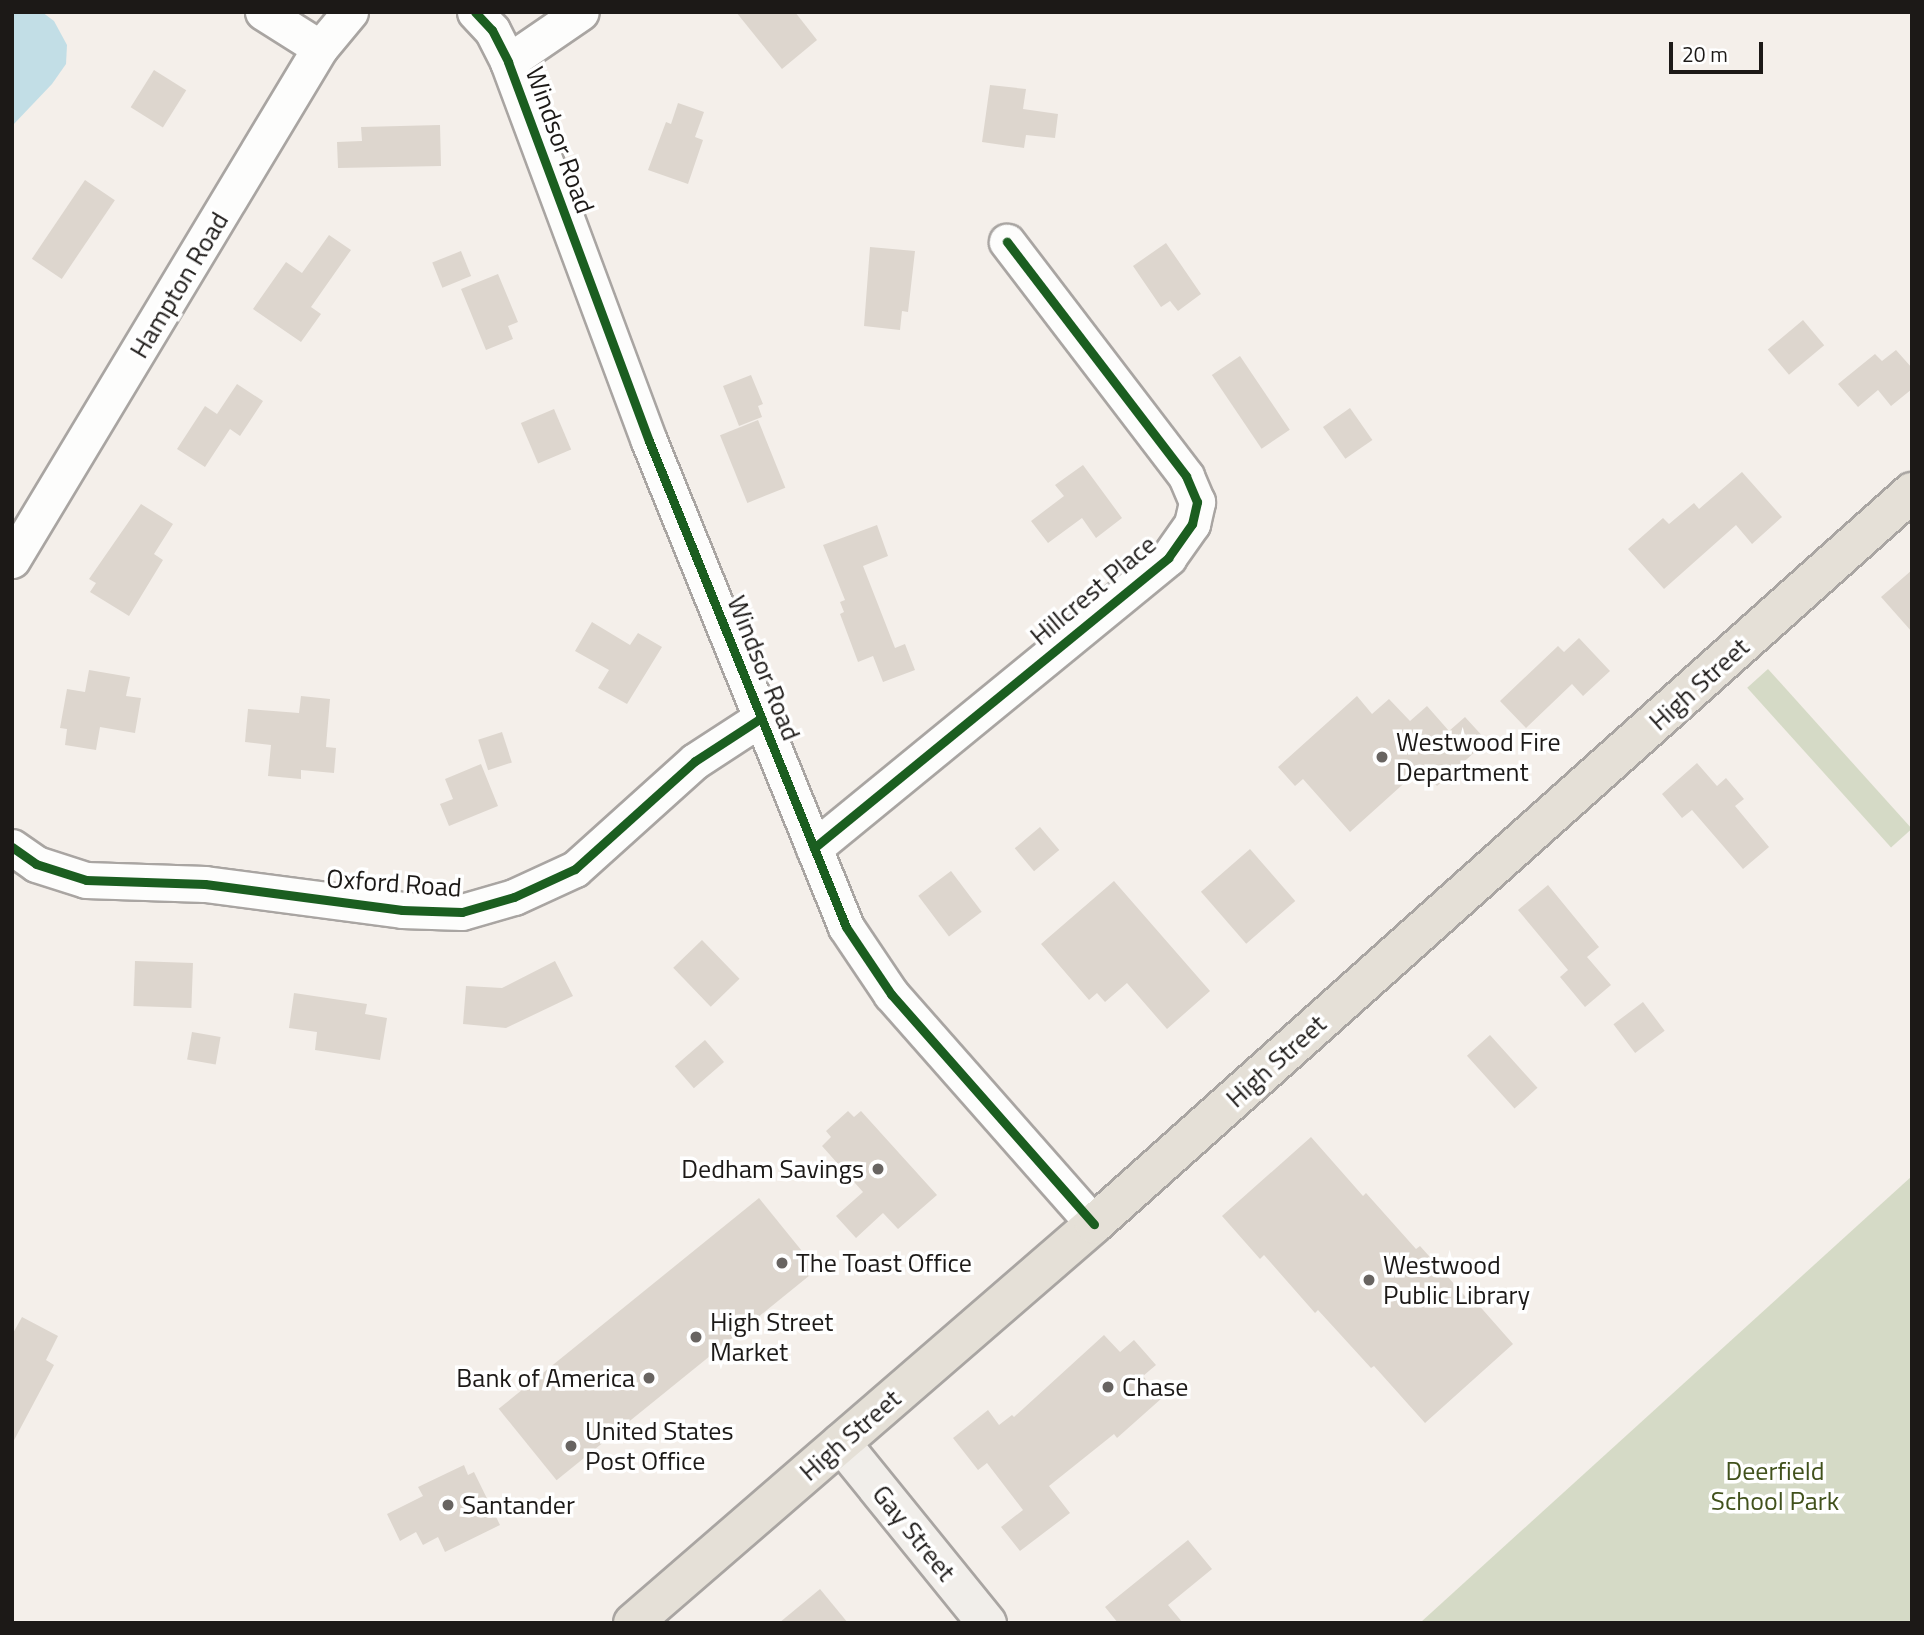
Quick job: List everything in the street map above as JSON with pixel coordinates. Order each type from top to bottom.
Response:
[{"type":"main road","name":"High Street","points":[[633,1623],[1094,1224],[1912,492]]},
{"type":"street","points":[[263,12],[320,48]]},
{"type":"street","name":"Hampton Road","points":[[12,560],[320,48],[350,12]]},
{"type":"street","points":[[475,12],[492,30],[508,62],[581,12]]},
{"type":"street","name":"Windsor Road","points":[[508,62],[649,441],[846,927],[891,994],[1094,1224]]},
{"type":"street","name":"Hillcrest Place","points":[[814,848],[1168,558],[1192,524],[1197,502],[1186,476],[1007,242]]},
{"type":"street","name":"Oxford Road","points":[[12,847],[36,864],[86,880],[205,884],[402,910],[462,912],[514,897],[575,869],[695,761],[761,718]]},
{"type":"street","name":"Gay Street","points":[[841,1443],[987,1623]]},
{"type":"green space","points":[[1768,669],[1912,829],[1891,848],[1747,688]]},
{"type":"green space","name":"Deerfield School Park","points":[[1912,1176],[1912,1623],[1421,1622]]},
{"type":"water","points":[[12,12],[42,12],[54,21],[67,45],[66,64],[52,84],[12,126]]},
{"type":"building","points":[[736,12],[795,12],[817,40],[782,69]]},
{"type":"building","points":[[154,70],[186,90],[163,127],[131,107]]},
{"type":"building","points":[[990,85],[1026,89],[1023,109],[1058,114],[1055,138],[1026,135],[1024,148],[982,142]]},
{"type":"building","points":[[678,103],[704,112],[695,137],[703,140],[688,184],[648,170],[666,122],[671,124]]},
{"type":"building","points":[[440,125],[441,166],[338,168],[337,142],[362,141],[361,127]]},
{"type":"building","points":[[85,180],[115,200],[62,279],[32,259]]},
{"type":"building","points":[[329,235],[351,250],[311,307],[321,314],[301,342],[253,309],[286,262],[302,273]]},
{"type":"building","points":[[1166,243],[1201,294],[1178,311],[1170,301],[1161,307],[1133,266]]},
{"type":"building","points":[[870,247],[915,251],[908,312],[902,311],[900,330],[864,326]]},
{"type":"building","points":[[461,251],[471,276],[442,288],[432,263]]},
{"type":"building","points":[[498,274],[518,322],[508,326],[513,339],[486,350],[461,289]]},
{"type":"building","points":[[1803,320],[1824,345],[1789,375],[1768,350]]},
{"type":"building","points":[[1896,350],[1912,368],[1912,389],[1891,406],[1878,390],[1858,407],[1838,384],[1875,354],[1882,361]]},
{"type":"building","points":[[1240,356],[1290,430],[1262,449],[1212,375]]},
{"type":"building","points":[[751,375],[763,404],[758,406],[762,417],[739,426],[723,386]]},
{"type":"building","points":[[237,384],[263,401],[240,436],[230,429],[205,467],[177,449],[205,406],[217,414]]},
{"type":"building","points":[[1350,408],[1372,440],[1345,459],[1323,427]]},
{"type":"building","points":[[554,409],[571,450],[538,464],[521,423]]},
{"type":"building","points":[[758,420],[785,488],[747,503],[720,435]]},
{"type":"building","points":[[1083,465],[1122,518],[1096,538],[1082,518],[1048,543],[1031,521],[1064,496],[1055,485]]},
{"type":"building","points":[[1742,472],[1782,517],[1752,544],[1736,525],[1664,589],[1628,549],[1663,518],[1669,524],[1694,503],[1699,509]]},
{"type":"building","points":[[141,504],[173,524],[154,554],[163,560],[129,616],[90,592],[96,583],[89,579]]},
{"type":"building","points":[[877,525],[888,556],[863,566],[895,648],[905,644],[915,670],[883,682],[873,656],[858,662],[840,614],[844,612],[840,602],[845,600],[823,545]]},
{"type":"building","points":[[1912,570],[1912,632],[1881,597]]},
{"type":"building","points":[[592,622],[630,645],[638,633],[662,647],[627,704],[598,688],[609,670],[575,651]]},
{"type":"building","points":[[1579,638],[1610,671],[1583,696],[1572,684],[1526,728],[1500,701],[1558,646],[1564,652]]},
{"type":"building","points":[[89,670],[130,677],[126,696],[141,698],[135,733],[100,727],[96,750],[65,745],[67,729],[60,728],[67,689],[85,692]]},
{"type":"building","points":[[301,696],[330,699],[326,747],[336,748],[334,773],[301,770],[301,779],[268,776],[271,745],[245,742],[248,709],[299,713]]},
{"type":"building","points":[[1357,696],[1372,714],[1389,699],[1410,721],[1427,706],[1449,731],[1465,717],[1487,741],[1437,786],[1421,768],[1350,832],[1303,779],[1295,786],[1278,767]]},
{"type":"building","points":[[502,732],[512,762],[488,770],[478,740]]},
{"type":"building","points":[[1697,763],[1717,786],[1726,778],[1744,799],[1735,806],[1769,847],[1743,869],[1692,810],[1682,818],[1662,794]]},
{"type":"building","points":[[481,764],[498,806],[449,826],[440,804],[453,799],[445,779]]},
{"type":"building","points":[[1040,827],[1059,850],[1034,871],[1015,848]]},
{"type":"building","points":[[1250,849],[1295,901],[1246,944],[1201,892]]},
{"type":"building","points":[[951,871],[982,912],[949,936],[918,896]]},
{"type":"building","points":[[1114,881],[1210,991],[1167,1029],[1127,983],[1105,1002],[1097,993],[1089,1000],[1041,944]]},
{"type":"building","points":[[1548,885],[1599,947],[1587,957],[1611,985],[1585,1007],[1560,977],[1568,970],[1518,910]]},
{"type":"building","points":[[702,940],[740,979],[711,1007],[673,968]]},
{"type":"building","points":[[135,961],[193,963],[191,1008],[133,1006]]},
{"type":"building","points":[[555,961],[573,996],[506,1028],[463,1024],[466,986],[502,988]]},
{"type":"building","points":[[294,993],[367,1004],[365,1014],[387,1018],[380,1060],[315,1050],[317,1032],[289,1028]]},
{"type":"building","points":[[1643,1002],[1665,1031],[1635,1053],[1613,1024]]},
{"type":"building","points":[[192,1032],[221,1037],[216,1065],[187,1060]]},
{"type":"building","points":[[1490,1035],[1538,1088],[1514,1109],[1467,1056]]},
{"type":"building","points":[[705,1040],[724,1062],[694,1088],[675,1066]]},
{"type":"building","name":"Dedham Savings","points":[[848,1111],[854,1117],[861,1111],[937,1195],[898,1229],[883,1213],[856,1238],[836,1216],[863,1192],[822,1146],[831,1137],[826,1131]]},
{"type":"building","name":"Westwood Public Library","points":[[1311,1137],[1363,1196],[1366,1193],[1416,1249],[1420,1246],[1473,1305],[1476,1302],[1513,1344],[1425,1423],[1374,1366],[1371,1368],[1318,1310],[1315,1313],[1264,1255],[1260,1259],[1222,1216]]},
{"type":"building","points":[[759,1198],[817,1269],[557,1480],[499,1409]]},
{"type":"building","points":[[22,1317],[58,1336],[46,1360],[54,1365],[12,1444],[12,1335]]},
{"type":"building","points":[[1104,1335],[1120,1352],[1134,1340],[1156,1365],[1143,1376],[1162,1398],[1117,1438],[1114,1434],[1049,1486],[1070,1513],[1020,1551],[1001,1527],[1023,1510],[987,1463],[978,1470],[953,1438],[988,1410],[999,1425],[1012,1415],[1014,1417]]},
{"type":"building","name":"Santander","points":[[464,1465],[468,1475],[474,1472],[500,1525],[445,1552],[438,1537],[423,1545],[416,1532],[400,1541],[387,1514],[423,1496],[418,1487]]},
{"type":"building","points":[[1188,1540],[1212,1569],[1168,1605],[1183,1623],[1118,1623],[1105,1607]]},
{"type":"building","points":[[820,1589],[848,1623],[779,1623]]},
{"type":"cycle path","points":[[475,12],[492,30],[508,62],[649,441],[846,927],[891,994],[1094,1224]]},
{"type":"cycle path","points":[[814,848],[1168,558],[1192,524],[1197,502],[1186,476],[1007,242]]},
{"type":"cycle path","points":[[12,847],[36,864],[86,880],[205,884],[402,910],[462,912],[514,897],[575,869],[695,761],[761,718]]},
{"type":"place","name":"Westwood Fire Department","points":[[1382,757]]},
{"type":"place","name":"Dedham Savings","points":[[878,1169]]},
{"type":"place","name":"The Toast Office","points":[[782,1263]]},
{"type":"place","name":"Westwood Public Library","points":[[1369,1280]]},
{"type":"place","name":"High Street Market","points":[[696,1337]]},
{"type":"place","name":"Bank of America","points":[[649,1378]]},
{"type":"place","name":"Chase","points":[[1108,1387]]},
{"type":"place","name":"United States Post Office","points":[[571,1446]]},
{"type":"place","name":"Santander","points":[[448,1505]]}]
